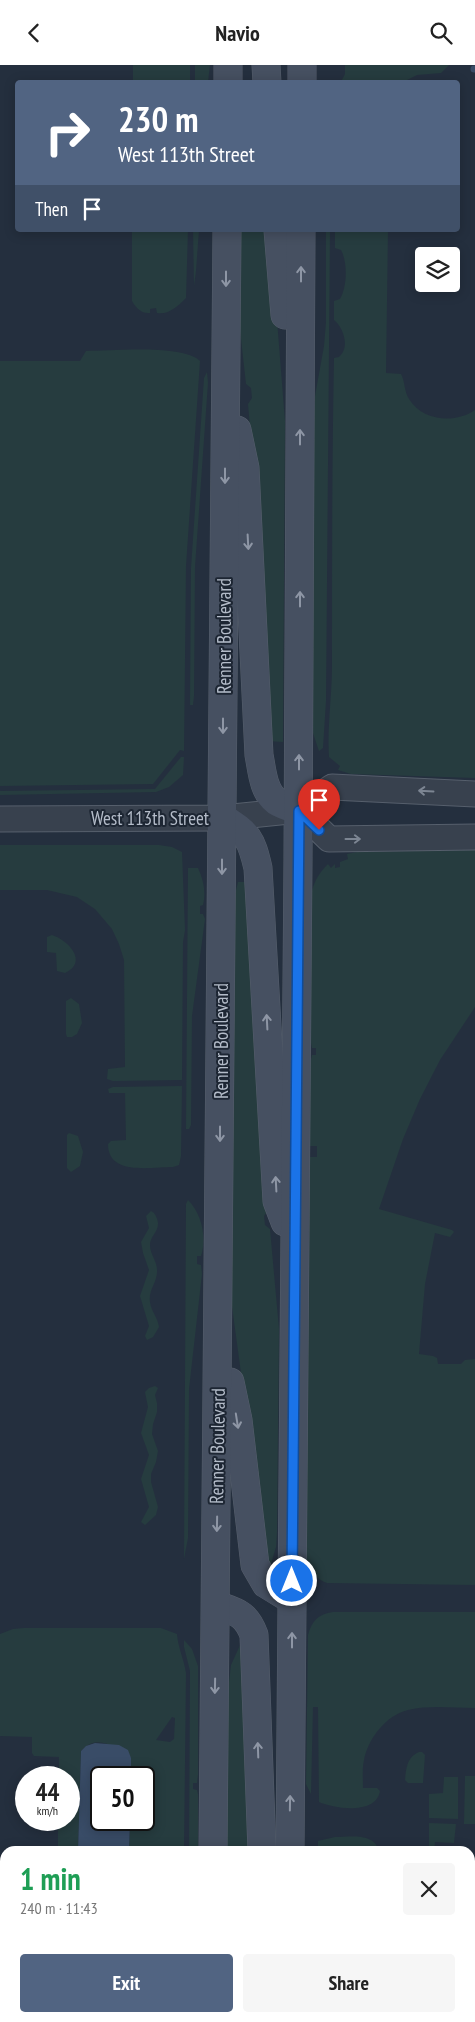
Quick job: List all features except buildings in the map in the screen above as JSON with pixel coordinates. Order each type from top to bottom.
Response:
[{"type":"main road","points":[[228,65],[228,80]]},
{"type":"main road","points":[[266,65],[267,80]]},
{"type":"main road","points":[[302,65],[302,80]]},
{"type":"main road","name":"Renner Boulevard","points":[[213,1846],[227,232]]},
{"type":"main road","points":[[278,232],[286,331],[301,363]]},
{"type":"main road","points":[[290,1846],[299,811],[301,232]]},
{"type":"main road","points":[[226,372],[245,468],[259,755],[269,794],[276,801],[299,811]]},
{"type":"main road","points":[[223,818],[245,832],[252,846],[258,868],[277,1201],[295,1247]]},
{"type":"main road","points":[[219,1321],[238,1420],[255,1565],[266,1583],[292,1600]]},
{"type":"main road","points":[[216,1605],[239,1613],[249,1622],[254,1635],[262,1846]]},
{"type":"street","points":[[475,794],[332,787],[299,811],[329,839],[475,837]]},
{"type":"street","name":"West 113th Street","points":[[0,819],[223,818],[299,811]]},
{"type":"green space","points":[[133,65],[190,65],[190,80],[133,80]]},
{"type":"green space","points":[[195,65],[210,65],[208,80],[195,80]]},
{"type":"green space","points":[[345,65],[449,65],[441,73],[417,75],[407,80],[342,80],[345,74]]},
{"type":"green space","points":[[132,232],[188,232],[186,298],[176,307],[165,313],[157,313],[156,308],[150,309],[150,313],[144,313],[132,301]]},
{"type":"green space","points":[[193,232],[199,232],[196,271],[194,286]]},
{"type":"green space","points":[[238,232],[270,232],[285,421],[283,742],[268,741],[248,404],[252,398],[251,388],[246,384],[237,303]]},
{"type":"green space","points":[[326,232],[330,232],[326,701],[323,748],[319,751],[312,730],[313,427],[315,396],[324,346],[326,322]]},
{"type":"green space","points":[[335,232],[388,232],[386,373],[401,374],[409,399],[422,412],[430,416],[439,418],[458,417],[475,410],[475,778],[351,774],[338,770],[340,766],[329,757],[332,666],[334,358],[339,357],[342,353],[345,343],[341,328],[334,320],[334,301],[340,299],[346,275],[345,261],[341,250],[335,248]]},
{"type":"green space","points":[[163,350],[179,352],[200,361],[186,566],[184,751],[180,750],[153,784],[0,786],[0,361],[80,361],[86,351]]},
{"type":"green space","points":[[207,372],[208,383],[195,567],[194,696],[193,705],[190,705],[191,568],[204,378]]},
{"type":"green space","points":[[181,757],[184,757],[183,775],[169,787],[156,792],[0,795],[0,791],[155,789]]},
{"type":"green space","points":[[0,845],[159,845],[172,847],[182,852],[185,930],[183,942],[182,1080],[113,1081],[107,1079],[108,1069],[125,1067],[124,960],[119,944],[112,929],[95,909],[77,897],[47,890],[0,890]]},
{"type":"green space","points":[[475,850],[475,1007],[440,1060],[420,1099],[403,1139],[379,1209],[454,1232],[450,1237],[435,1233],[425,1284],[419,1354],[437,1358],[438,1364],[461,1364],[465,1360],[475,1359],[475,1585],[327,1583],[317,1577],[310,1569],[305,1547],[308,1164],[310,1157],[317,1157],[317,1146],[310,1146],[308,1136],[309,1067],[312,1055],[316,1055],[316,1048],[312,1048],[310,1039],[310,899],[316,880],[324,868],[328,864],[331,868],[335,864],[335,868],[340,867],[340,862],[348,859],[347,854],[357,852]]},
{"type":"green space","points":[[188,868],[198,868],[202,877],[204,896],[203,905],[200,906],[200,914],[203,914],[205,919],[192,1016],[191,1125],[189,1129],[186,1129]]},
{"type":"green space","points":[[238,882],[249,882],[268,1210],[264,1216],[265,1225],[270,1229],[279,1329],[277,1532],[276,1547],[270,1567],[267,1565],[231,1299],[234,898]]},
{"type":"green space","points":[[52,935],[64,941],[76,957],[72,968],[65,973],[57,971],[56,953],[47,952],[47,937]]},
{"type":"green space","points":[[71,998],[79,1004],[82,1023],[77,1034],[67,1037],[66,1001]]},
{"type":"green space","points":[[182,1086],[181,1156],[179,1165],[143,1168],[123,1165],[115,1161],[110,1154],[108,1144],[111,1141],[126,1140],[125,1093],[109,1093],[108,1089],[113,1087]]},
{"type":"green space","points":[[69,1133],[78,1136],[83,1152],[80,1166],[71,1172],[67,1168],[67,1135]]},
{"type":"green space","points":[[188,1200],[200,1219],[203,1249],[201,1256],[197,1256],[197,1264],[201,1265],[202,1274],[189,1389],[188,1538],[184,1559],[186,1204]]},
{"type":"green space","points":[[151,1211],[157,1219],[158,1227],[150,1245],[157,1272],[150,1294],[150,1302],[159,1327],[153,1337],[147,1340],[145,1336],[149,1326],[140,1296],[149,1270],[141,1242],[149,1228],[146,1216]]},
{"type":"green space","points":[[155,1386],[158,1388],[155,1395],[157,1412],[152,1434],[158,1451],[151,1474],[151,1482],[158,1507],[156,1515],[145,1525],[141,1522],[149,1507],[141,1479],[149,1455],[141,1433],[148,1407],[145,1392]]},
{"type":"green space","points":[[333,1612],[475,1612],[475,1708],[416,1708],[400,1713],[385,1722],[369,1744],[363,1767],[363,1788],[377,1788],[380,1791],[377,1799],[363,1807],[335,1807],[319,1802],[318,1707],[313,1707],[311,1794],[306,1784],[308,1635],[316,1619],[323,1614]]},
{"type":"green space","points":[[24,1628],[161,1628],[177,1634],[186,1673],[184,1846],[129,1846],[130,1831],[155,1831],[155,1766],[131,1766],[131,1758],[113,1746],[100,1742],[94,1743],[87,1745],[81,1751],[80,1784],[80,1766],[59,1766],[59,1757],[34,1756],[32,1753],[32,1737],[0,1736],[0,1634],[13,1629]],"holes":[[[172,1717],[175,1718],[174,1739],[170,1742],[156,1740]]]},
{"type":"green space","points":[[184,1640],[192,1649],[198,1666],[198,1775],[197,1783],[193,1783],[193,1789],[197,1790],[198,1794],[198,1846],[189,1846],[190,1671]]},
{"type":"green space","points":[[241,1643],[253,1846],[225,1846],[228,1690],[231,1665]]},
{"type":"green space","points":[[419,1752],[425,1755],[423,1783],[408,1783],[405,1780],[408,1763]]},
{"type":"green space","points":[[465,1776],[475,1776],[475,1824],[464,1824]]},
{"type":"green space","points":[[444,1777],[458,1777],[458,1819],[429,1818],[429,1794],[443,1793]]},
{"type":"green space","points":[[429,1823],[456,1824],[454,1843],[435,1842],[435,1846],[429,1846]]},
{"type":"green space","points":[[58,1831],[79,1831],[78,1846],[58,1846]]},
{"type":"green space","points":[[354,1836],[367,1838],[376,1846],[318,1846],[318,1841],[335,1837]]},
{"type":"water","points":[[95,1743],[119,1745],[128,1750],[131,1766],[90,1766],[90,1831],[130,1831],[129,1846],[78,1846],[81,1751],[86,1746]]},
{"type":"route","points":[[292,1581],[299,811],[319,830]]}]
